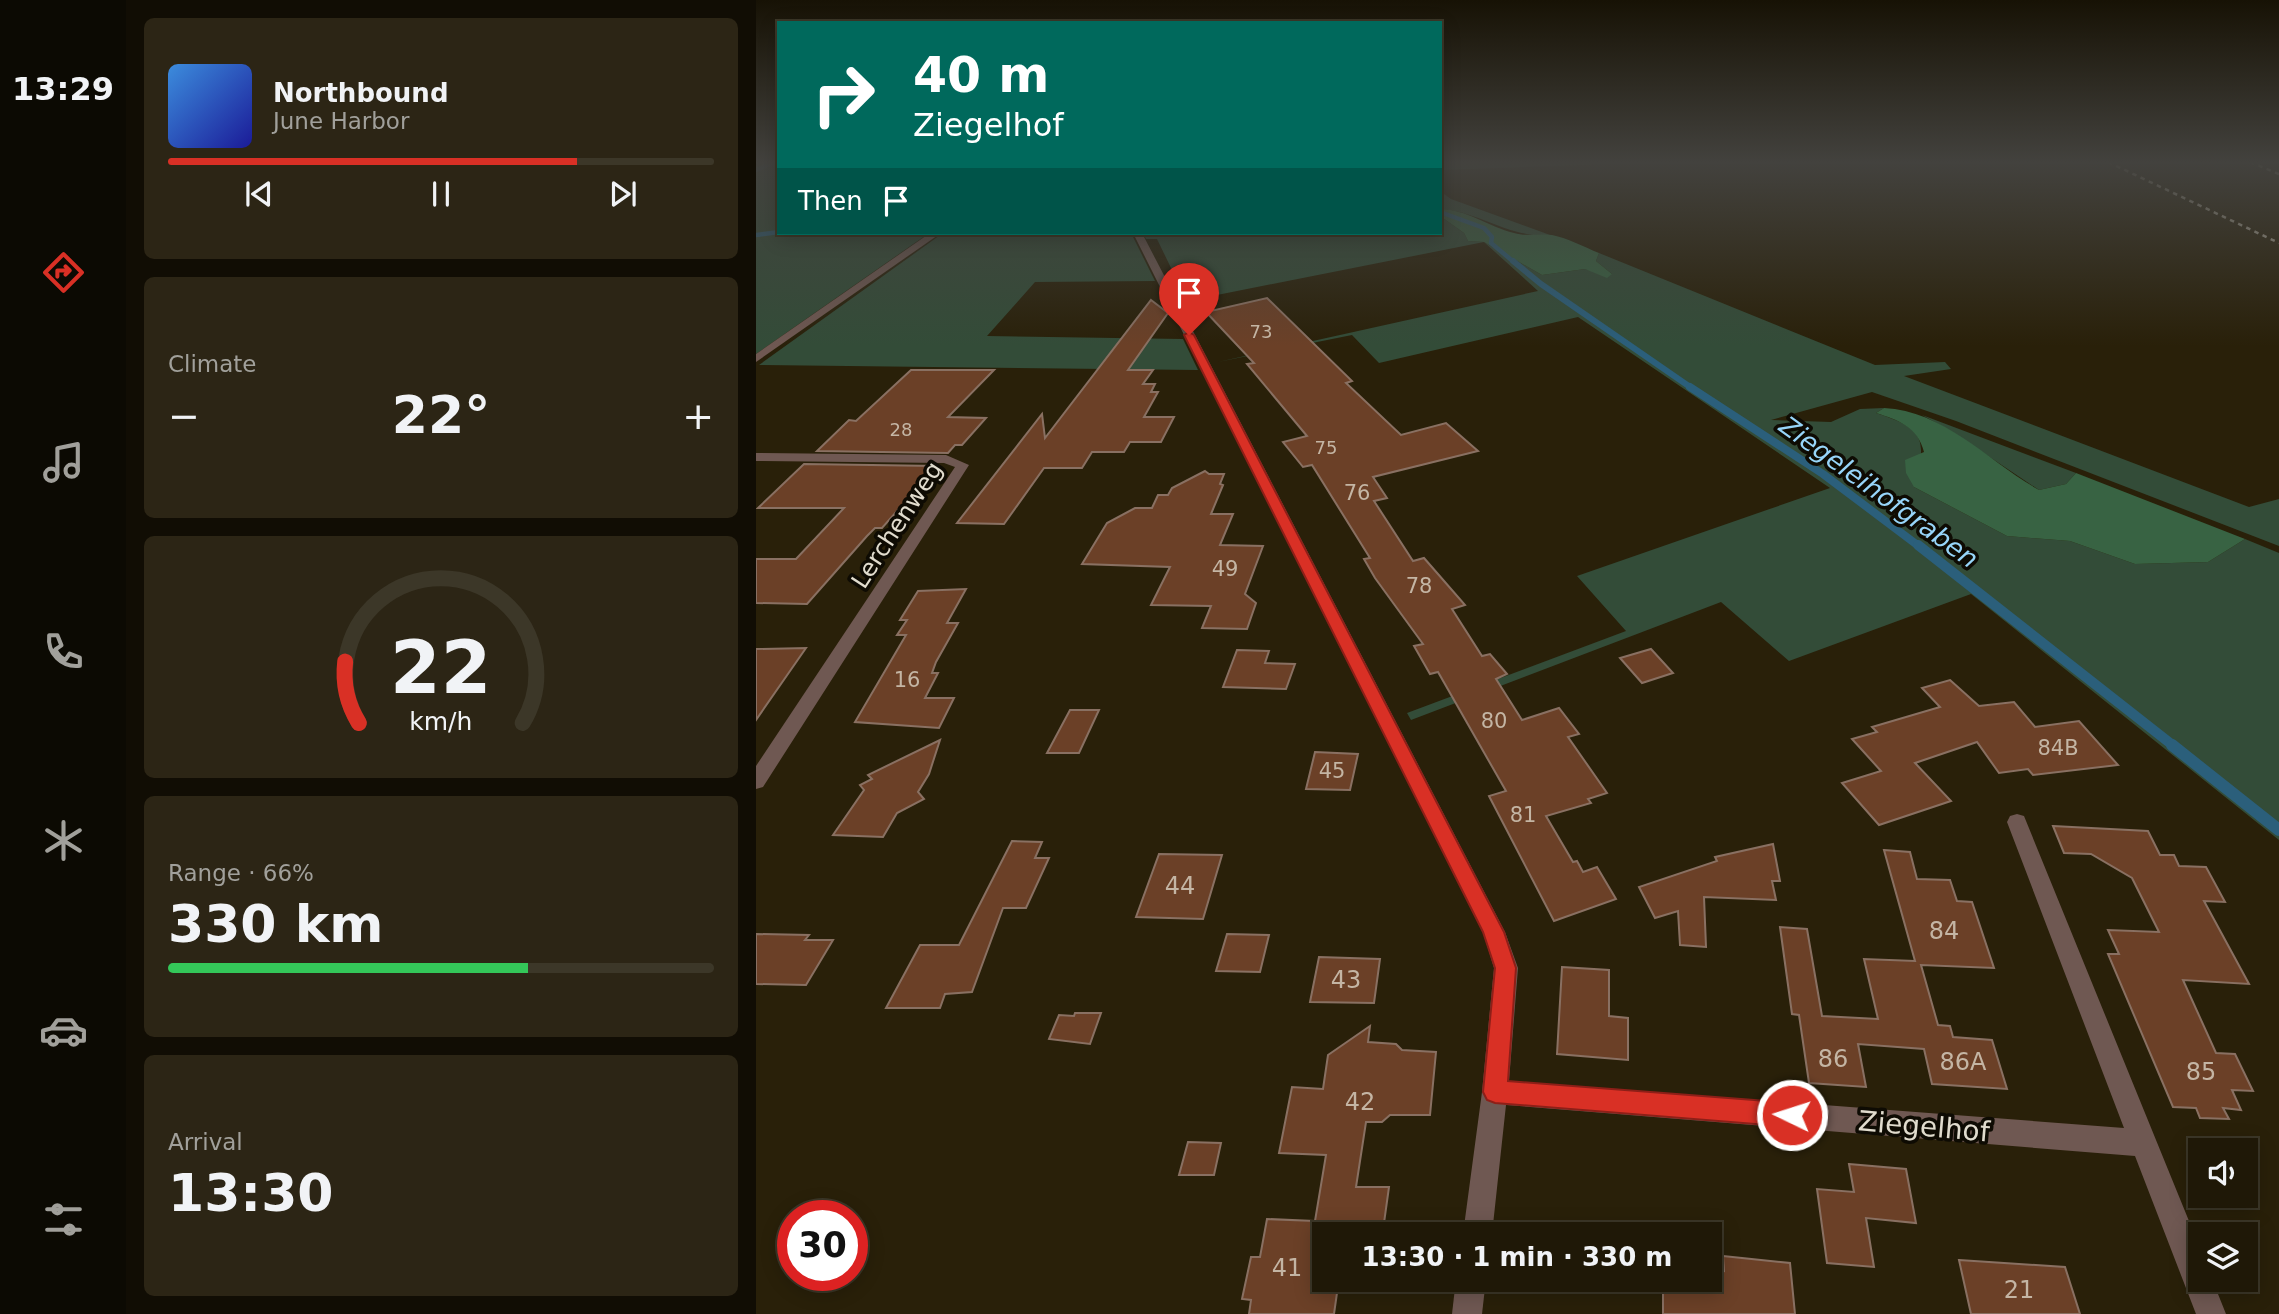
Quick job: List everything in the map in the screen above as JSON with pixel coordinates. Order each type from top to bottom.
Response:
[{"type":"street","points":[[756,359],[933,235]]},
{"type":"street","points":[[1137,235],[1494,932],[1506,968],[1495,1092],[1479,1222]]},
{"type":"street","name":"Lerchenweg","points":[[756,457],[946,459],[962,465],[961,471],[756,782]]},
{"type":"street","points":[[2017,822],[2211,1314]]},
{"type":"street","name":"Ziegelhof","points":[[1495,1092],[2144,1143]]},
{"type":"street","points":[[1467,1314],[1470,1292]]},
{"type":"green space","points":[[756,223],[777,223],[777,235],[926,235],[756,354]]},
{"type":"green space","points":[[1442,223],[1450,223],[1464,233],[1468,241],[1484,242],[1187,301],[1157,239],[1146,239],[1144,235],[1442,235]]},
{"type":"green space","points":[[1450,223],[1489,223],[1524,235],[1552,235],[1599,253],[1596,261],[1612,274],[1607,278],[1585,269],[1542,275],[1484,242],[1468,241],[1464,233]]},
{"type":"green space","points":[[1493,223],[1518,223],[1550,235],[1521,233]]},
{"type":"green space","points":[[940,235],[1132,235],[1155,281],[1035,282],[987,336],[1183,339],[1198,370],[759,365]]},
{"type":"green space","points":[[1484,242],[1542,275],[1585,269],[1612,274],[1596,261],[1599,253],[1875,365],[1945,362],[1951,369],[1904,376],[2249,507],[2279,499],[2279,546],[1956,421],[1872,392],[1771,420],[1831,422],[1860,409],[1884,408],[1876,413],[1905,425],[1919,438],[1921,458],[1914,487],[2007,536],[2070,541],[2135,564],[2208,562],[2245,539],[2279,553],[2279,840],[1971,594],[1789,661],[1721,602],[1411,720],[1407,713],[1626,631],[1577,576],[1830,488],[1578,317],[1379,363],[1352,335],[1218,362],[1538,291]]},
{"type":"green space","points":[[1884,408],[1906,411],[1947,428],[2039,490],[2066,484],[2076,473],[2245,539],[2208,562],[2135,564],[2070,541],[2007,536],[1914,487],[1906,473],[1905,460],[1924,452],[1921,443],[1906,426],[1876,413]]},
{"type":"green space","points":[[1922,415],[2076,473],[2066,484],[2039,490],[1951,431]]},
{"type":"building","points":[[1267,298],[1352,381],[1346,383],[1401,435],[1446,423],[1478,451],[1373,477],[1387,498],[1374,501],[1413,561],[1424,558],[1465,605],[1452,609],[1482,656],[1490,654],[1507,674],[1496,679],[1522,720],[1559,708],[1579,734],[1568,737],[1607,793],[1588,799],[1591,803],[1546,816],[1573,862],[1577,861],[1583,872],[1597,867],[1616,899],[1554,921],[1489,796],[1506,791],[1438,672],[1430,674],[1414,646],[1423,644],[1375,578],[1364,559],[1370,558],[1312,465],[1303,467],[1283,442],[1307,436],[1247,364],[1254,363],[1206,312]]},
{"type":"building","points":[[1151,300],[1168,313],[1128,370],[1153,370],[1143,384],[1155,384],[1151,392],[1158,392],[1144,417],[1174,417],[1161,442],[1130,442],[1124,452],[1092,452],[1082,468],[1044,468],[1004,524],[957,523],[1042,414],[1045,438]]},
{"type":"building","points":[[911,370],[994,370],[948,417],[986,418],[962,445],[955,445],[948,453],[817,451],[849,420],[856,421]]},
{"type":"building","points":[[804,464],[937,466],[882,528],[875,528],[867,536],[807,604],[756,603],[756,559],[796,559],[844,508],[758,508]]},
{"type":"building","points":[[1205,471],[1209,474],[1224,474],[1220,484],[1223,485],[1211,514],[1233,514],[1220,545],[1263,546],[1245,594],[1256,603],[1247,629],[1202,628],[1211,606],[1151,605],[1170,567],[1082,564],[1107,523],[1135,508],[1152,508],[1158,495],[1168,495],[1172,488]]},
{"type":"building","points":[[966,589],[947,623],[958,623],[936,662],[932,673],[938,673],[925,698],[954,698],[939,728],[855,722],[906,635],[897,635],[907,620],[900,620],[918,591]]},
{"type":"building","points":[[806,648],[756,720],[756,649]]},
{"type":"building","points":[[1651,649],[1673,673],[1642,683],[1620,658]]},
{"type":"building","points":[[1237,650],[1269,651],[1265,663],[1295,664],[1286,689],[1223,687]]},
{"type":"building","points":[[1950,680],[1979,706],[2014,702],[2035,727],[2079,721],[2118,765],[2033,775],[2028,769],[1999,773],[1977,742],[1915,763],[1951,801],[1879,825],[1842,783],[1881,771],[1852,739],[1877,732],[1872,727],[1940,707],[1922,688]]},
{"type":"building","points":[[1070,710],[1099,710],[1079,753],[1047,753]]},
{"type":"building","points":[[940,740],[929,774],[918,792],[924,799],[897,813],[883,837],[833,835],[864,790],[860,785],[872,779],[868,775]]},
{"type":"building","points":[[1315,752],[1358,754],[1350,790],[1306,789]]},
{"type":"building","points":[[2053,826],[2148,831],[2160,855],[2174,855],[2179,866],[2206,867],[2225,902],[2204,901],[2249,984],[2183,980],[2216,1053],[2235,1054],[2253,1091],[2232,1090],[2241,1110],[2223,1108],[2229,1119],[2200,1118],[2196,1108],[2173,1107],[2108,954],[2119,954],[2108,930],[2159,932],[2132,878],[2091,854],[2064,853]]},
{"type":"building","points":[[1012,841],[1042,842],[1035,858],[1049,858],[1026,908],[1003,908],[972,992],[945,994],[940,1008],[886,1008],[920,945],[959,945]]},
{"type":"building","points":[[1773,844],[1780,881],[1772,881],[1776,900],[1704,897],[1706,947],[1680,945],[1678,911],[1655,918],[1639,887],[1717,861],[1715,857]]},
{"type":"building","points":[[1884,850],[1910,852],[1917,879],[1950,880],[1957,901],[1972,902],[1994,968],[1921,965],[1938,1025],[1950,1026],[1953,1037],[1992,1040],[2007,1089],[1932,1084],[1924,1049],[1858,1044],[1866,1087],[1809,1083],[1799,1015],[1792,1014],[1780,927],[1807,929],[1822,1016],[1878,1019],[1864,959],[1915,961]]},
{"type":"building","points":[[1159,854],[1222,855],[1203,919],[1136,917]]},
{"type":"building","points":[[756,934],[809,935],[805,940],[833,940],[806,985],[756,984]]},
{"type":"building","points":[[1227,934],[1269,935],[1260,972],[1216,971]]},
{"type":"building","points":[[1319,957],[1380,959],[1374,1003],[1310,1002]]},
{"type":"building","points":[[1562,967],[1609,970],[1609,1016],[1628,1018],[1628,1060],[1557,1054]]},
{"type":"building","points":[[1075,1013],[1101,1013],[1090,1044],[1049,1039],[1059,1015],[1074,1016]]},
{"type":"building","points":[[1370,1026],[1368,1042],[1396,1044],[1402,1050],[1436,1052],[1430,1115],[1390,1115],[1382,1122],[1366,1122],[1356,1187],[1389,1187],[1384,1222],[1312,1222],[1312,1292],[1337,1292],[1334,1314],[1249,1314],[1251,1300],[1242,1299],[1251,1257],[1260,1257],[1267,1219],[1315,1221],[1326,1155],[1279,1153],[1292,1087],[1323,1089],[1328,1055]]},
{"type":"building","points":[[1188,1142],[1221,1143],[1214,1175],[1179,1175]]},
{"type":"building","points":[[1849,1164],[1906,1169],[1916,1223],[1866,1218],[1874,1267],[1827,1263],[1817,1189],[1854,1192]]},
{"type":"building","points":[[1723,1256],[1790,1263],[1795,1314],[1663,1314],[1663,1292],[1722,1292]]},
{"type":"building","points":[[1959,1260],[2065,1267],[2080,1314],[1971,1314]]},
{"type":"waterway","name":"Ziegeleihofgraben","points":[[1471,223],[1484,228],[1492,237],[1491,243],[1515,263]]},
{"type":"waterway","name":"Ziegeleihofgraben","points":[[756,235],[777,232]]},
{"type":"waterway","name":"Ziegeleihofgraben","points":[[1513,261],[1541,284],[1692,388]]},
{"type":"waterway","name":"Ziegeleihofgraben","points":[[1692,388],[1823,474],[1920,547]]},
{"type":"waterway","name":"Ziegeleihofgraben","points":[[1918,545],[2175,747]]},
{"type":"waterway","name":"Ziegeleihofgraben","points":[[2172,745],[2279,830]]},
{"type":"railway","points":[[2237,223],[2279,243]]},
{"type":"route","points":[[1189,335],[1494,932],[1506,968],[1495,1092],[1792,1115]]}]
